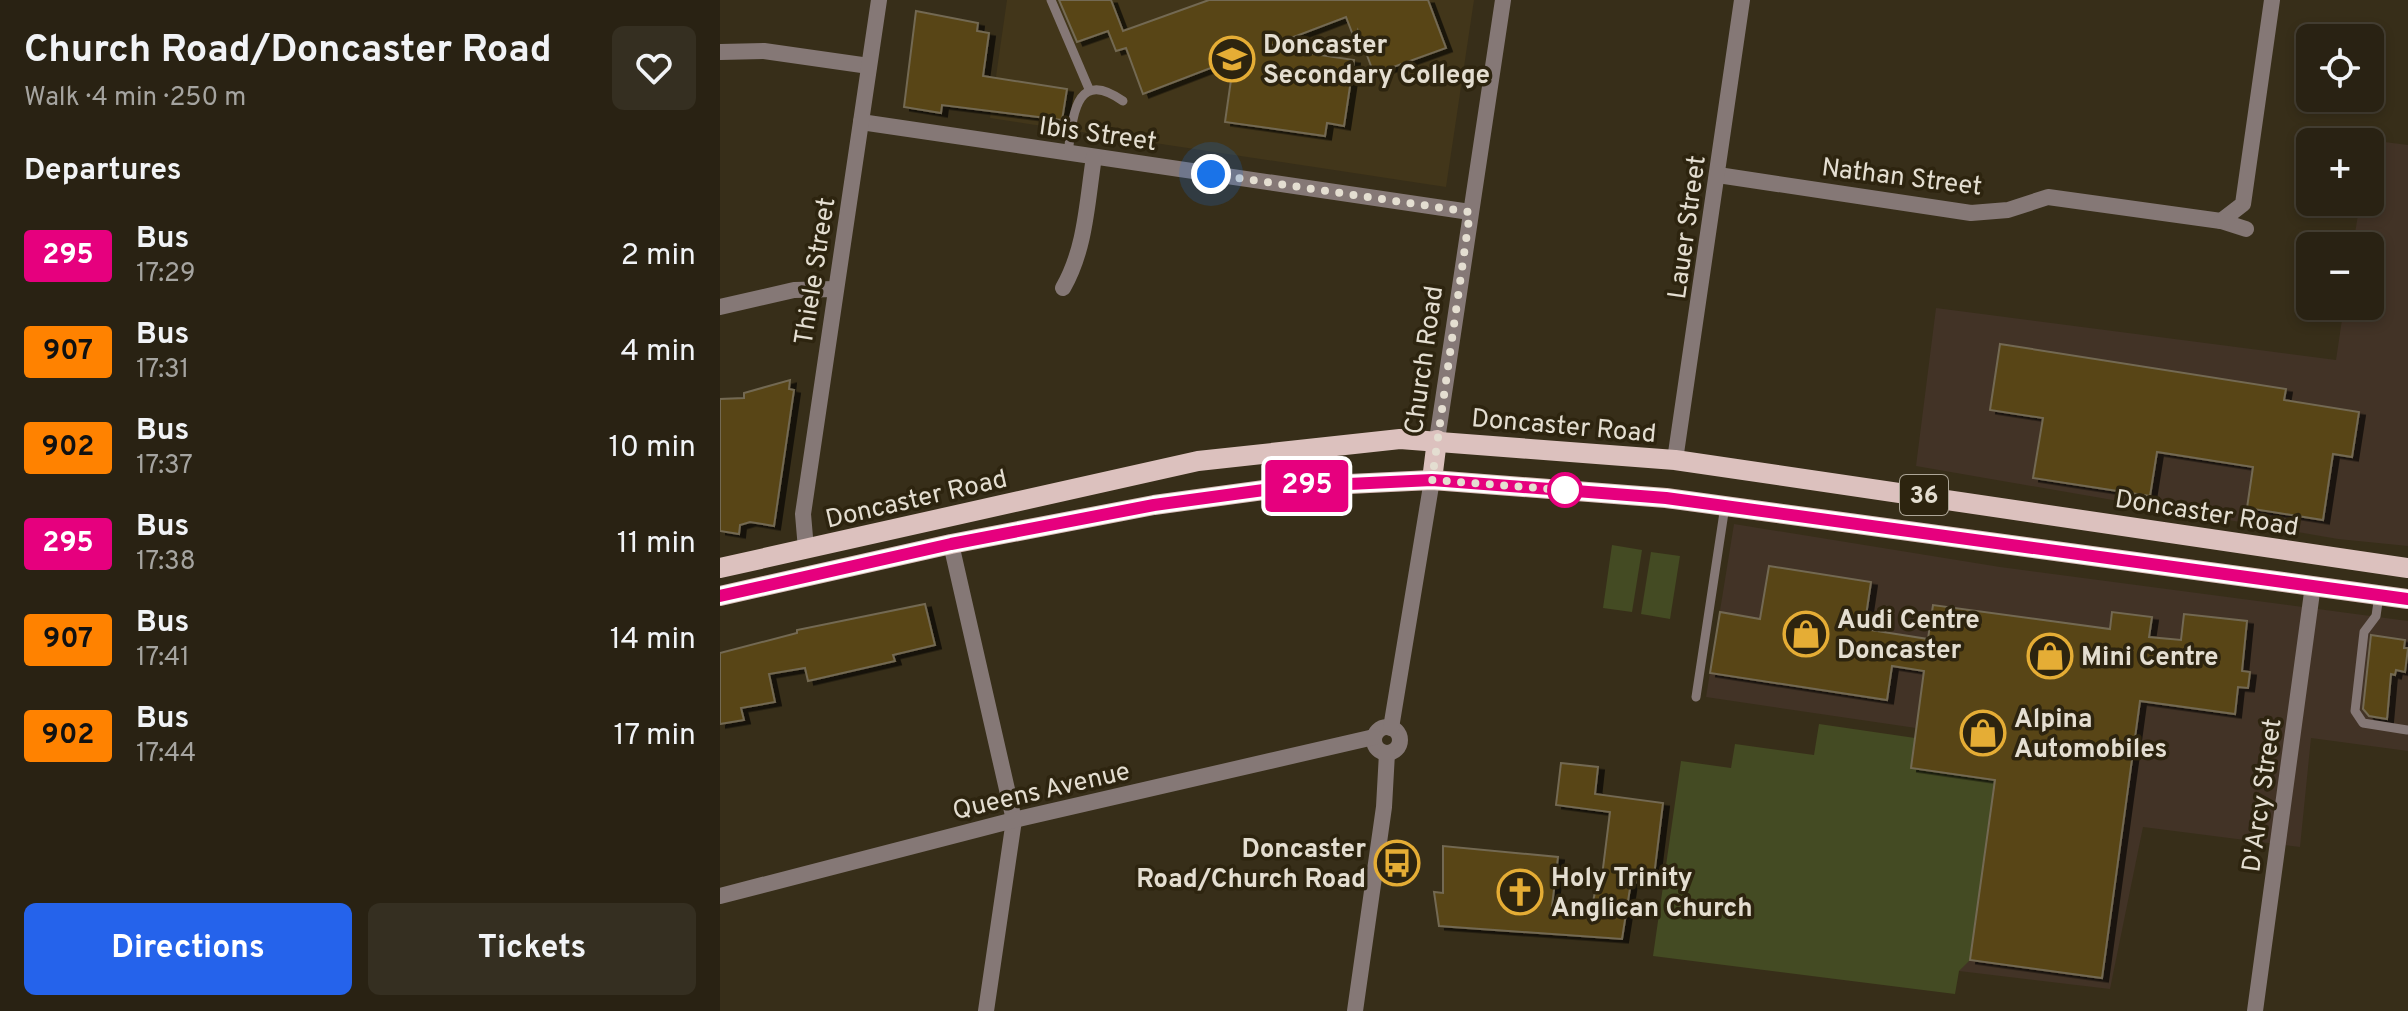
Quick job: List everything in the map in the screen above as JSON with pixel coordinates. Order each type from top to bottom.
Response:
[{"type":"main road","name":"Doncaster Road","points":[[720,568],[1198,461],[1400,439],[1675,460],[2408,568]]},
{"type":"main road","name":"Church Road","points":[[1432,480],[1437,440]]},
{"type":"main road","name":"Doncaster Road","points":[[720,596],[951,544],[1154,505],[1286,487],[1432,480],[1725,506],[2408,599]]},
{"type":"main road","points":[[1890,528],[1895,490]]},
{"type":"street","name":"Thiele Street","points":[[806,549],[803,514],[879,0]]},
{"type":"street","name":"Church Road","points":[[1437,440],[1503,0]]},
{"type":"street","name":"Lauer Street","points":[[1675,460],[1742,0]]},
{"type":"street","points":[[2221,221],[2243,204],[2272,0]]},
{"type":"street","points":[[720,52],[764,51],[869,66]]},
{"type":"street","name":"Ibis Street","points":[[861,122],[1470,212]]},
{"type":"street","points":[[1063,288],[1075,267],[1081,244],[1094,157]]},
{"type":"street","name":"Nathan Street","points":[[1718,175],[1971,213],[2008,210],[2048,197],[2221,221],[2246,229]]},
{"type":"street","points":[[720,307],[794,290],[835,289]]},
{"type":"street","name":"Church Road","points":[[1391,728],[1432,480]]},
{"type":"street","points":[[951,544],[1014,820],[986,1011]]},
{"type":"street","name":"D'Arcy Street","points":[[2255,1011],[2313,585]]},
{"type":"street","points":[[1391,728],[1398,733],[1400,744],[1387,753],[1378,750],[1374,737],[1379,730],[1391,728]]},
{"type":"street","name":"Queens Avenue","points":[[720,896],[1014,820],[1374,737]]},
{"type":"street","points":[[1355,1011],[1384,807],[1387,753]]},
{"type":"lane","points":[[1051,0],[1089,89]]},
{"type":"lane","points":[[1089,89],[1109,91],[1123,101]]},
{"type":"lane","points":[[1068,153],[1078,103],[1089,89]]},
{"type":"lane","points":[[1696,697],[1725,506]]},
{"type":"lane","points":[[2379,595],[2376,616],[2364,632],[2355,711],[2363,723],[2407,730]]},
{"type":"shaded area","name":"Doncaster Secondary College","points":[[1007,0],[1474,0],[1446,187],[990,118]]},
{"type":"shaded area","points":[[2384,142],[2408,145],[2408,546],[2338,539],[1916,466],[1936,308],[2336,360],[2342,320],[2384,320],[2384,232],[2355,232],[2358,216],[2384,216]]},
{"type":"shaded area","points":[[1734,524],[2000,567],[2408,621],[2408,751],[2311,738],[2300,847],[2143,827],[2110,989],[1959,971],[1970,959],[1994,780],[1911,768],[1916,728],[1706,697]]},
{"type":"green space","points":[[1612,545],[1642,550],[1632,612],[1603,608]]},
{"type":"green space","points":[[1651,552],[1680,556],[1670,619],[1641,614]]},
{"type":"green space","points":[[1819,724],[1915,738],[1911,768],[1995,780],[1970,960],[1959,971],[1955,994],[1653,956],[1681,761],[1731,768],[1735,744],[1814,755]]},
{"type":"building","points":[[1059,0],[1111,0],[1123,31],[1209,0],[1428,0],[1446,48],[1374,74],[1358,31],[1356,43],[1346,17],[1267,47],[1354,60],[1344,126],[1327,123],[1325,136],[1225,122],[1234,59],[1143,94],[1126,48],[1116,51],[1108,31],[1077,42]]},
{"type":"building","points":[[916,11],[978,23],[977,31],[989,33],[983,76],[1067,89],[1062,120],[942,105],[941,113],[904,107]]},
{"type":"building","points":[[2000,344],[2286,389],[2284,400],[2359,412],[2352,457],[2333,454],[2323,520],[2247,508],[2253,467],[2157,452],[2150,496],[2033,478],[2043,418],[1990,410]]},
{"type":"building","points":[[790,380],[789,389],[794,390],[774,526],[750,522],[740,525],[739,534],[720,531],[720,399],[744,398],[744,393]]},
{"type":"building","points":[[1769,566],[1871,582],[1864,629],[1928,639],[1933,605],[2110,629],[2112,612],[2152,617],[2149,637],[2181,640],[2184,614],[2247,621],[2242,671],[2250,672],[2248,688],[2238,687],[2235,714],[2140,701],[2102,978],[1970,960],[1995,780],[1911,768],[1924,671],[1892,666],[1887,700],[1710,673],[1720,612],[1760,619]]},
{"type":"building","points":[[925,604],[935,645],[893,655],[895,661],[808,681],[805,668],[769,674],[775,702],[741,708],[744,720],[720,724],[720,653],[797,633],[797,630]]},
{"type":"building","points":[[2371,635],[2405,640],[2404,648],[2408,648],[2405,672],[2396,670],[2395,675],[2391,674],[2387,719],[2369,716],[2363,709]]},
{"type":"building","points":[[1561,763],[1598,767],[1595,794],[1663,803],[1653,884],[1631,882],[1622,939],[1439,926],[1434,892],[1443,893],[1443,846],[1558,857],[1552,906],[1591,912],[1595,892],[1600,892],[1610,812],[1556,805]]},
{"type":"bus line","name":"295","points":[[720,596],[951,544],[1154,505],[1286,487],[1432,480],[1666,498],[2408,599]]},
{"type":"place","name":"Doncaster Secondary College","points":[[1232,59]]},
{"type":"place","name":"Audi Centre Doncaster","points":[[1806,634]]},
{"type":"place","name":"Mini Centre","points":[[2050,656]]},
{"type":"place","name":"Alpina Automobiles","points":[[1983,733]]},
{"type":"place","name":"Doncaster Road/Church Road","points":[[1397,863]]},
{"type":"place","name":"Holy Trinity Anglican Church","points":[[1520,892]]},
{"type":"route","points":[[1211,174],[1470,212],[1432,480],[1565,490]]}]
